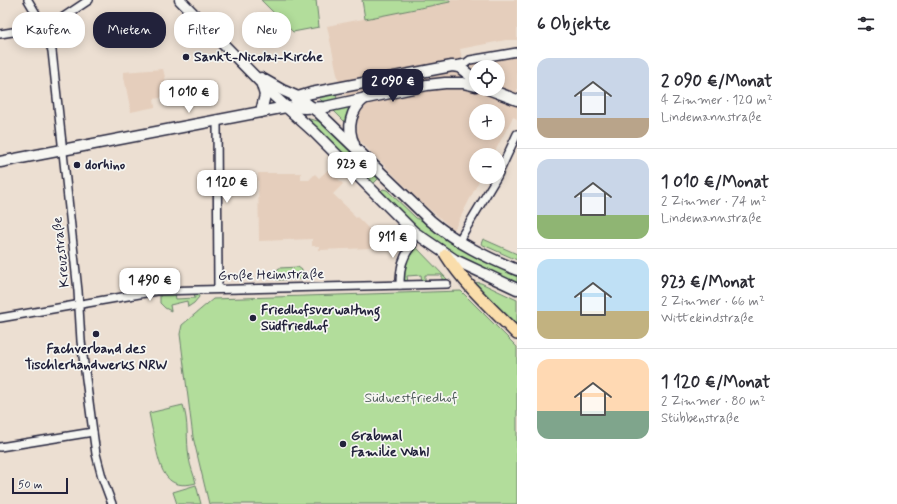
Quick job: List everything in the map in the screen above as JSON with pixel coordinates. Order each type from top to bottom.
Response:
[{"type":"main road","points":[[180,0],[262,85],[314,132],[414,232],[446,255],[470,268],[517,289]]},
{"type":"main road","points":[[286,107],[298,97],[311,93],[456,66],[469,75]]},
{"type":"main road","points":[[455,83],[461,80],[464,76],[463,72],[456,66]]},
{"type":"main road","points":[[247,68],[276,87],[298,97],[321,115],[430,221],[458,242],[488,258],[517,270]]},
{"type":"main road","points":[[0,162],[286,107],[325,107],[427,85],[455,83],[469,85]]},
{"type":"main road","points":[[261,112],[264,95],[262,85]]},
{"type":"main road","points":[[505,95],[517,100]]},
{"type":"main road","points":[[354,146],[351,139],[350,123],[356,106],[366,97]]},
{"type":"main road","points":[[374,192],[376,187],[381,183],[390,181]]},
{"type":"main road","points":[[446,255],[452,266],[476,293],[517,334]]},
{"type":"street","name":"Kreuzstraße","points":[[28,0],[35,12]]},
{"type":"street","points":[[71,12],[89,0]]},
{"type":"street","points":[[0,34],[12,32]]},
{"type":"street","name":"Kreuzstraße","points":[[51,48],[78,291],[81,341],[93,432],[96,454],[102,477],[112,504]]},
{"type":"street","points":[[456,66],[470,60],[517,52]]},
{"type":"street","points":[[217,120],[218,289]]},
{"type":"street","points":[[505,159],[517,134]]},
{"type":"street","points":[[458,242],[492,184]]},
{"type":"street","points":[[400,285],[402,262],[413,244]]},
{"type":"street","name":"Große Heimstraße","points":[[0,318],[157,291],[447,284]]},
{"type":"street","points":[[0,447],[93,432]]},
{"type":"shaded area","points":[[450,0],[517,0],[517,40],[506,40],[460,49],[462,59],[467,65],[469,65],[469,96],[505,96],[505,60],[498,60],[517,57],[517,119],[513,117],[505,132],[505,104],[469,104],[469,140],[501,140],[497,148],[469,148],[469,184],[477,184],[454,230],[421,202],[357,138],[358,118],[339,83],[327,26],[450,2]]},
{"type":"shaded area","points":[[163,69],[169,94],[164,95],[164,97],[154,99],[155,107],[131,112],[123,72]]},
{"type":"shaded area","points":[[329,169],[343,184],[333,194],[379,239],[371,248],[319,250],[319,246],[312,246],[312,239],[259,241],[258,173],[301,173],[301,180],[309,180],[315,174],[319,178]]},
{"type":"green space","points":[[261,0],[316,0],[319,27],[293,32],[291,30],[291,12],[273,12]]},
{"type":"green space","points":[[362,0],[450,0],[450,2],[365,19]]},
{"type":"green space","points":[[336,92],[337,100],[324,103],[316,95]]},
{"type":"green space","points":[[347,107],[349,111],[345,122],[333,110]]},
{"type":"green space","points":[[305,118],[318,121],[321,120],[379,178],[372,185]]},
{"type":"green space","points":[[383,189],[387,190],[416,218],[425,222],[451,243],[480,259],[517,276],[517,284],[455,255],[415,227],[380,192]]},
{"type":"green space","points":[[483,239],[517,254],[517,260],[481,244]]},
{"type":"green space","points":[[414,245],[448,280],[442,280],[442,275],[425,275],[425,281],[422,281],[421,275],[407,276],[408,282],[403,280],[402,269]]},
{"type":"green space","points":[[298,267],[302,270],[302,279],[277,280],[276,271],[279,268]]},
{"type":"green space","points":[[473,282],[481,283],[517,300],[517,328]]},
{"type":"green space","name":"Südwestfriedhof","points":[[461,291],[517,347],[517,504],[209,504],[193,437],[180,334],[182,325],[213,299]]},
{"type":"green space","points":[[194,293],[198,293],[199,297],[188,307],[187,301],[170,305],[171,311],[160,303],[160,294],[175,294],[176,299],[195,298]]},
{"type":"green space","points":[[183,405],[186,418],[188,451],[196,483],[186,485],[172,482],[163,471],[158,456],[149,413]]},
{"type":"green space","points":[[196,485],[201,504],[177,504],[173,492]]},
{"type":"place","name":"Sankt-Nicolai-Kirche","points":[[186,57]]},
{"type":"place","name":"dorhino","points":[[77,165]]},
{"type":"place","name":"Friedhofsverwaltung Südfriedhof","points":[[253,318]]},
{"type":"place","name":"Fachverband des Tischlerhandwerks NRW","points":[[96,334]]},
{"type":"place","name":"Grabmal Familie Wahl","points":[[343,444]]}]
